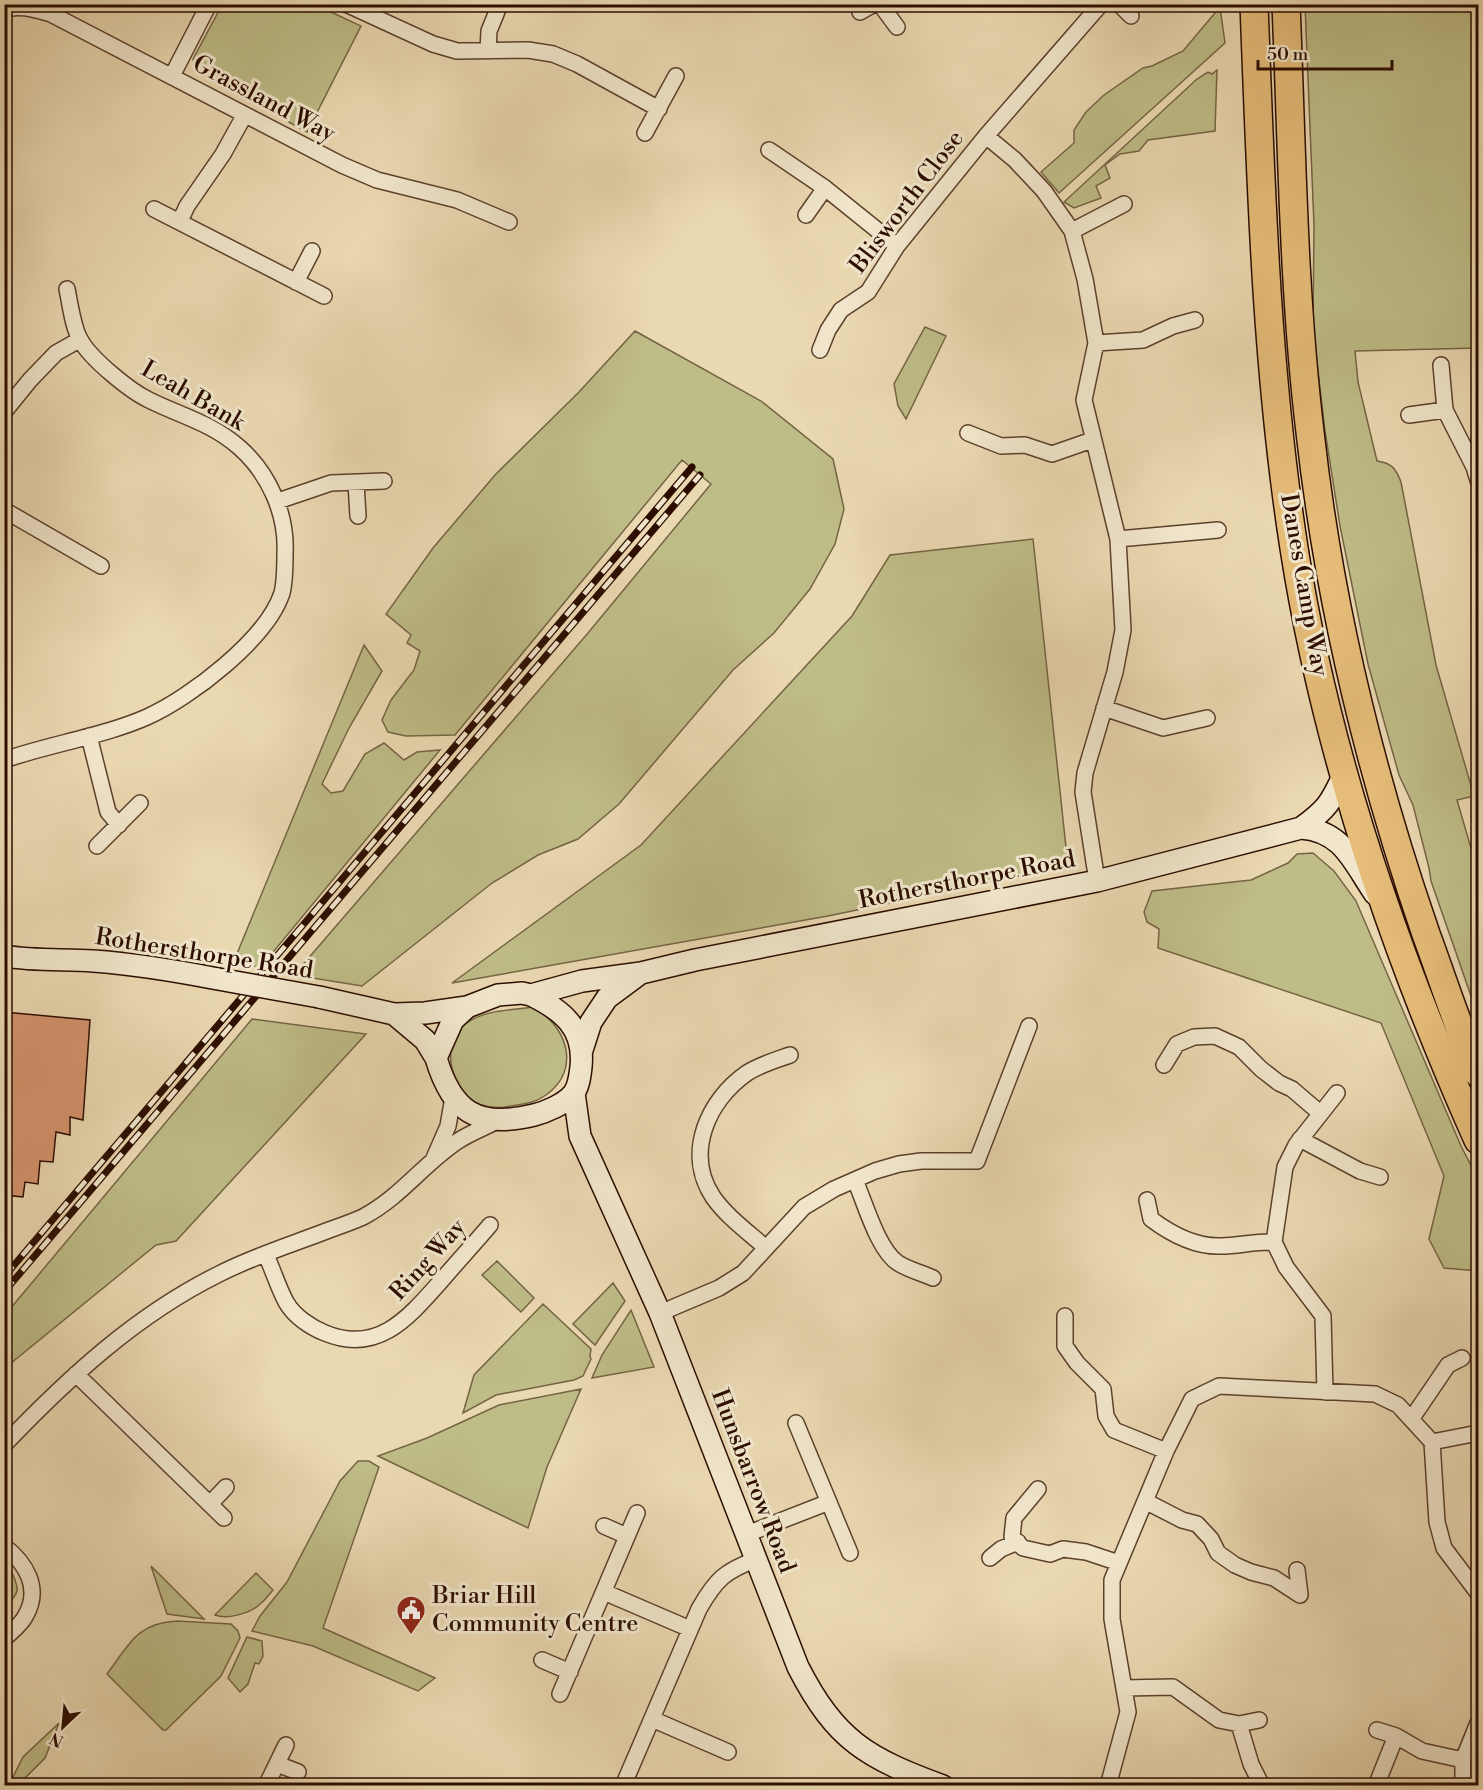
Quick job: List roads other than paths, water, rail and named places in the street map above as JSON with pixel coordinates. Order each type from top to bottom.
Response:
[{"type":"highway","name":"Danes Camp Way","points":[[1254,4],[1268,321],[1278,435],[1294,550],[1310,638],[1344,774],[1383,905],[1414,990],[1479,1140]]},
{"type":"highway","name":"Danes Camp Way","points":[[1286,4],[1299,315],[1310,432],[1326,549],[1345,647],[1388,818],[1443,982],[1479,1072]]},
{"type":"street","points":[[172,76],[209,4]]},
{"type":"street","points":[[346,4],[366,9],[433,44],[457,51],[528,50],[553,54],[577,64],[659,109]]},
{"type":"street","points":[[488,51],[489,31],[500,4]]},
{"type":"street","points":[[860,12],[874,4]]},
{"type":"street","points":[[880,4],[897,27]]},
{"type":"street","name":"Blisworth Close","points":[[820,350],[828,330],[841,310],[868,292],[897,246],[986,136],[1101,4]]},
{"type":"street","points":[[1119,4],[1131,16]]},
{"type":"street","name":"Grassland Way","points":[[4,10],[27,8],[51,14],[342,165],[377,180],[457,200],[509,222]]},
{"type":"street","points":[[645,133],[676,76]]},
{"type":"street","points":[[180,221],[187,206],[223,154],[244,116]]},
{"type":"street","name":"Blisworth Close","points":[[986,136],[1015,160],[1044,191],[1072,231],[1085,279],[1096,343],[1084,400],[1092,440],[1118,538],[1123,630],[1115,672],[1088,756],[1083,792],[1097,881]]},
{"type":"street","points":[[769,150],[825,188],[897,246]]},
{"type":"street","points":[[806,215],[825,188]]},
{"type":"street","points":[[1072,231],[1124,204]]},
{"type":"street","points":[[154,209],[324,296]]},
{"type":"street","points":[[296,282],[312,251]]},
{"type":"street","points":[[4,412],[56,353],[80,340],[67,289]]},
{"type":"street","points":[[1096,343],[1143,340],[1173,326],[1195,320]]},
{"type":"street","name":"Leah Bank","points":[[4,760],[146,717],[181,699],[210,678],[245,646],[268,618],[281,594],[285,573],[286,536],[278,501],[260,470],[241,448],[213,428],[186,414],[147,399],[121,381],[80,340]]},
{"type":"street","points":[[1441,365],[1444,410],[1477,471]]},
{"type":"street","points":[[1409,415],[1444,410]]},
{"type":"street","points":[[968,433],[1001,446],[1025,445],[1052,454],[1092,440]]},
{"type":"street","points":[[278,501],[331,483],[384,481]]},
{"type":"street","points":[[356,483],[358,516]]},
{"type":"street","points":[[4,510],[102,566]]},
{"type":"street","points":[[1118,538],[1218,530]]},
{"type":"street","points":[[1104,708],[1163,728],[1207,718]]},
{"type":"street","points":[[89,735],[108,812],[119,825]]},
{"type":"street","name":"Rothersthorpe Road","points":[[1300,828],[1323,812],[1344,774]]},
{"type":"street","points":[[97,846],[140,803]]},
{"type":"street","name":"Rothersthorpe Road","points":[[531,995],[582,981],[641,973],[695,960],[1097,881],[1300,828],[1316,829],[1338,841],[1383,905]]},
{"type":"street","name":"Rothersthorpe Road","points":[[4,956],[22,959],[102,962],[218,979],[319,997],[394,1014],[425,1013],[467,1007],[498,995],[522,993],[554,1006],[567,1018],[582,1050]]},
{"type":"street","name":"Rothersthorpe Road","points":[[574,1094],[579,1079],[582,1050],[591,1022],[607,998],[641,973]]},
{"type":"street","points":[[436,1058],[453,1020],[467,1007]]},
{"type":"street","points":[[394,1014],[426,1040],[436,1058],[442,1078],[461,1107],[483,1119],[512,1120],[543,1113],[574,1094]]},
{"type":"street","points":[[660,1313],[719,1288],[743,1273],[804,1207],[834,1189],[899,1164],[921,1161],[977,1161],[1029,1026]]},
{"type":"street","points":[[1164,1065],[1177,1044],[1194,1037],[1215,1036],[1239,1047],[1261,1069],[1279,1083],[1292,1089],[1320,1113]]},
{"type":"street","points":[[766,1248],[727,1214],[712,1195],[704,1175],[700,1150],[704,1127],[715,1104],[729,1087],[750,1071],[790,1055]]},
{"type":"street","points":[[1325,1392],[1323,1316],[1286,1267],[1274,1242],[1285,1167],[1300,1139],[1336,1093]]},
{"type":"street","name":"Hunsbarrow Road","points":[[574,1094],[580,1136],[660,1313],[798,1667],[813,1696],[830,1720],[867,1753],[908,1773],[943,1785]]},
{"type":"street","points":[[433,1161],[448,1126],[453,1097]]},
{"type":"street","points":[[543,1113],[580,1136]]},
{"type":"street","points":[[4,1445],[49,1397],[113,1341],[166,1305],[221,1273],[362,1217],[387,1202],[460,1140],[499,1120]]},
{"type":"street","points":[[1300,1139],[1360,1171],[1380,1176]]},
{"type":"street","points":[[855,1180],[889,1255],[899,1263],[933,1278]]},
{"type":"street","points":[[1147,1200],[1151,1219],[1168,1232],[1197,1243],[1220,1246],[1257,1241],[1274,1242]]},
{"type":"street","name":"Ring Way","points":[[266,1255],[287,1303],[300,1318],[327,1334],[343,1339],[374,1337],[391,1329],[411,1315],[490,1225]]},
{"type":"street","points":[[1065,1316],[1065,1346],[1077,1363],[1103,1389],[1106,1416],[1114,1430],[1166,1451]]},
{"type":"street","points":[[1412,1418],[1448,1365],[1462,1358]]},
{"type":"street","points":[[76,1374],[224,1518]]},
{"type":"street","points":[[1108,1785],[1128,1712],[1112,1619],[1112,1580],[1166,1451],[1192,1400],[1219,1386],[1375,1394],[1398,1406],[1412,1418],[1432,1442],[1437,1522],[1444,1548],[1479,1593]]},
{"type":"street","points":[[796,1424],[850,1553]]},
{"type":"street","points":[[1432,1442],[1479,1433]]},
{"type":"street","points":[[210,1504],[226,1487]]},
{"type":"street","points":[[1038,1489],[1014,1518],[1012,1537],[1023,1548],[1050,1554],[1064,1549],[1086,1552],[1119,1563]]},
{"type":"street","points":[[1145,1501],[1182,1520],[1197,1524],[1211,1539],[1218,1553],[1235,1565],[1274,1578],[1300,1595],[1297,1570]]},
{"type":"street","points":[[747,1534],[829,1502]]},
{"type":"street","points":[[560,1694],[637,1513]]},
{"type":"street","points":[[604,1526],[627,1536]]},
{"type":"street","points":[[990,1558],[1001,1549],[1018,1542]]},
{"type":"street","points":[[4,1546],[26,1567],[32,1583],[30,1606],[26,1616],[4,1640]]},
{"type":"street","points":[[623,1785],[690,1629],[708,1593],[735,1567],[757,1559]]},
{"type":"street","points":[[604,1592],[690,1629]]},
{"type":"street","points":[[542,1660],[570,1672]]},
{"type":"street","points":[[1124,1688],[1173,1687],[1219,1720],[1239,1724],[1259,1720]]},
{"type":"street","points":[[652,1719],[728,1752]]},
{"type":"street","points":[[1463,1785],[1463,1760],[1479,1723]]},
{"type":"street","points":[[1239,1724],[1251,1764],[1262,1785]]},
{"type":"street","points":[[1377,1731],[1395,1736],[1422,1751],[1463,1760]]},
{"type":"street","points":[[1376,1785],[1395,1736]]},
{"type":"street","points":[[266,1785],[286,1745]]},
{"type":"street","points":[[277,1764],[298,1772]]},
{"type":"railway","points":[[4,1277],[692,467]]},
{"type":"railway","points":[[4,1292],[700,475]]},
{"type":"place","name":"Briar Hill Community Centre","points":[[411,1636]]}]
